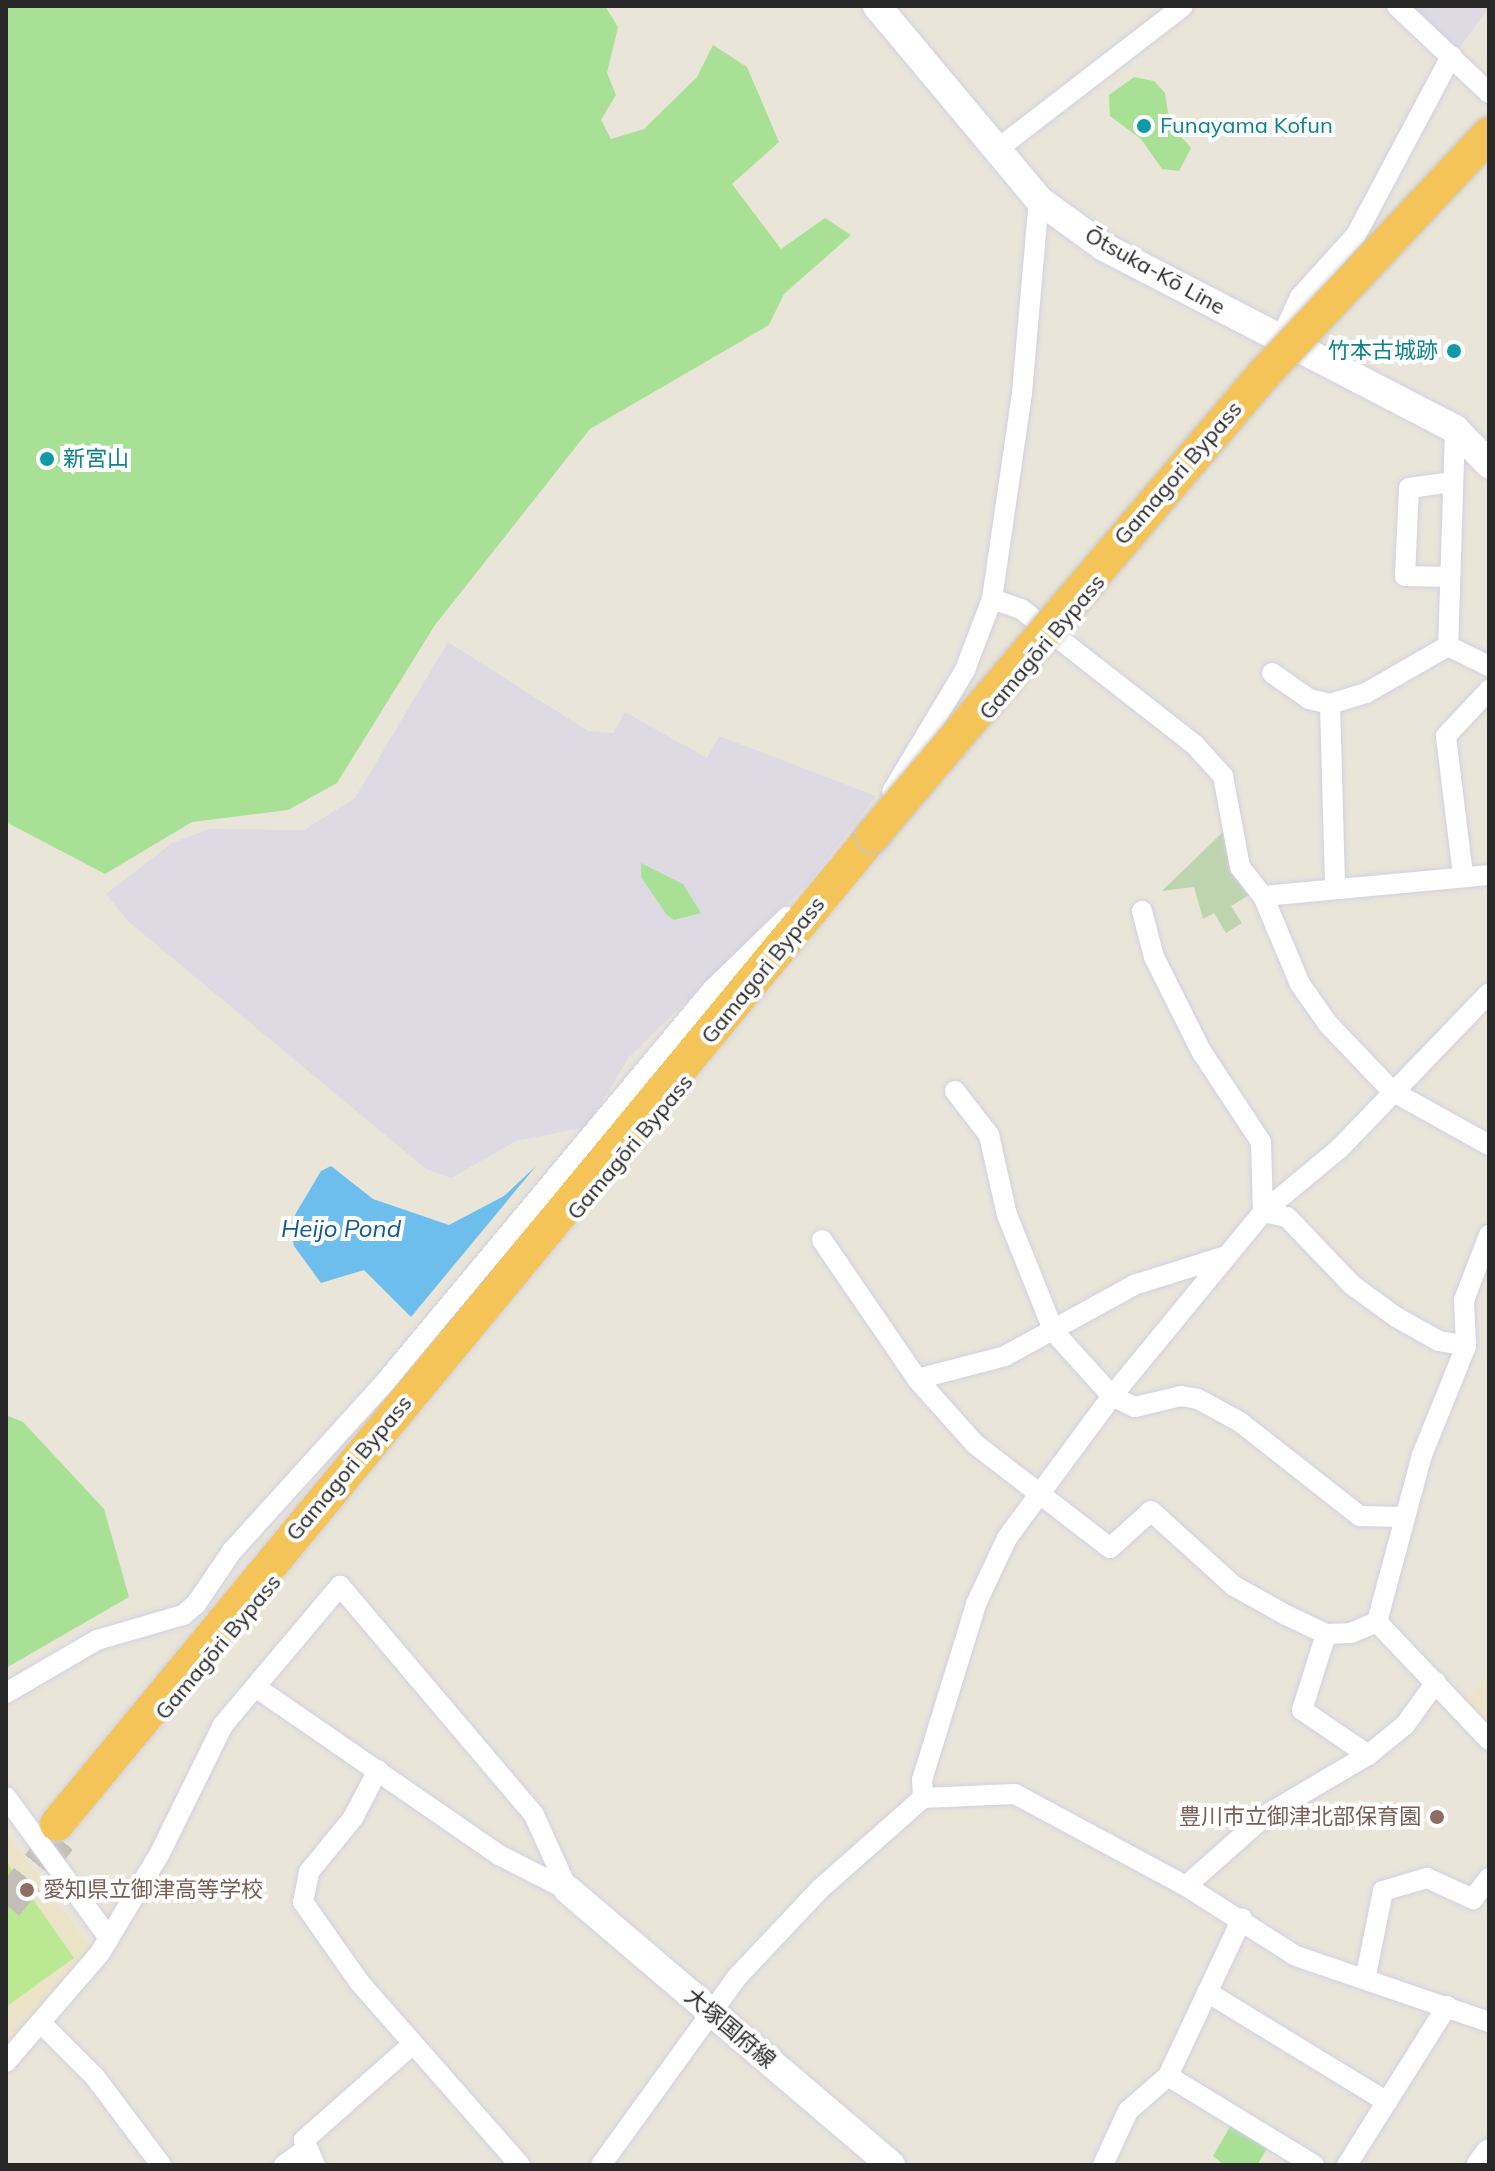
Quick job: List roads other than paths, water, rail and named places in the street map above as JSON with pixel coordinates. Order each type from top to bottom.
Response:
[{"type":"highway","name":"Gamagori Bypass","points":[[877,839],[1264,374],[1489,134]]},
{"type":"highway","name":"Gamagōri Bypass","points":[[62,1827],[877,839],[1205,456],[1489,148]]},
{"type":"main road","name":"Ōtsuka-Kō Line","points":[[877,6],[1039,200],[1104,247],[1455,429],[1489,464]]},
{"type":"main road","name":"大塚国府線","points":[[568,1890],[891,2165]]},
{"type":"main road","points":[[1481,2165],[1489,2154]]},
{"type":"street","points":[[995,151],[1183,6]]},
{"type":"street","points":[[1397,6],[1489,93]]},
{"type":"street","points":[[1281,338],[1300,297],[1356,235],[1451,56]]},
{"type":"street","points":[[6,1693],[97,1640],[183,1615],[196,1604],[232,1551],[386,1381],[712,990],[821,882],[887,801],[965,670],[992,599],[1022,393],[1039,200]]},
{"type":"street","points":[[1448,646],[1455,429]]},
{"type":"street","points":[[1450,577],[1405,576],[1409,488],[1453,482]]},
{"type":"street","points":[[992,599],[1021,609],[1194,744],[1223,776],[1240,867],[1263,896],[1300,984],[1328,1024],[1392,1091],[1489,1145]]},
{"type":"street","points":[[1448,646],[1489,666]]},
{"type":"street","points":[[1272,673],[1309,699],[1330,704],[1375,688],[1448,646]]},
{"type":"street","points":[[1463,875],[1446,736],[1489,690]]},
{"type":"street","points":[[1330,704],[1335,888]]},
{"type":"street","points":[[1263,896],[1463,875],[1489,875]]},
{"type":"street","points":[[1142,911],[1154,957],[1201,1051],[1261,1142],[1263,1212]]},
{"type":"street","points":[[923,1798],[922,1780],[976,1604],[1007,1538],[1112,1396],[1223,1257],[1263,1212],[1339,1149],[1489,993]]},
{"type":"street","points":[[955,1091],[989,1135],[1007,1215],[1054,1332],[1112,1396],[1135,1407],[1181,1396],[1198,1399],[1240,1422],[1360,1516],[1402,1517]]},
{"type":"street","points":[[1263,1212],[1287,1217],[1352,1285],[1396,1317],[1439,1341],[1466,1346]]},
{"type":"street","points":[[1377,1622],[1402,1517],[1466,1346],[1464,1300],[1489,1235]]},
{"type":"street","points":[[822,1240],[917,1379],[975,1444],[1110,1548],[1151,1511],[1234,1586],[1326,1634],[1351,1633],[1377,1622]]},
{"type":"street","points":[[917,1379],[1005,1356],[1054,1332],[1134,1285],[1223,1257]]},
{"type":"street","points":[[6,2062],[109,1938],[160,1853],[223,1725],[340,1586],[534,1815],[568,1890]]},
{"type":"street","points":[[1377,1622],[1489,1740]]},
{"type":"street","points":[[1326,1634],[1302,1710],[1368,1755]]},
{"type":"street","points":[[1186,1886],[1266,1815],[1368,1755],[1405,1725],[1436,1682]]},
{"type":"street","points":[[257,1688],[499,1855],[568,1890]]},
{"type":"street","points":[[378,1770],[353,1818],[309,1872],[303,1902],[360,1983],[520,2165]]},
{"type":"street","points":[[601,2165],[710,2011],[820,1889],[923,1798],[1015,1794],[1186,1886],[1296,1956],[1366,1975],[1489,2022]]},
{"type":"street","points":[[6,1797],[109,1938]]},
{"type":"street","points":[[1366,1975],[1383,1891],[1427,1878],[1473,1899],[1489,1878]]},
{"type":"street","points":[[1103,2165],[1128,2111],[1168,2076],[1242,1919]]},
{"type":"street","points":[[1207,1992],[1387,2102]]},
{"type":"street","points":[[1347,2165],[1447,2006]]},
{"type":"street","points":[[41,2023],[95,2077],[161,2165]]},
{"type":"street","points":[[284,2165],[310,2158],[312,2131],[413,2044]]},
{"type":"street","points":[[1168,2076],[1314,2165]]},
{"type":"water","name":"Heijo Pond","points":[[331,1166],[373,1199],[449,1225],[504,1196],[536,1166],[411,1317],[364,1270],[321,1283],[294,1246],[290,1228],[296,1213],[321,1171]]},
{"type":"tunnel","points":[[6,1905],[67,1830]]},
{"type":"place","name":"Funayama Kofun","points":[[1144,126]]},
{"type":"place","name":"竹本古城跡","points":[[1454,351]]},
{"type":"place","name":"新宮山","points":[[47,459]]},
{"type":"place","name":"豊川市立御津北部保育園","points":[[1437,1817]]},
{"type":"place","name":"愛知県立御津高等学校","points":[[27,1890]]}]
